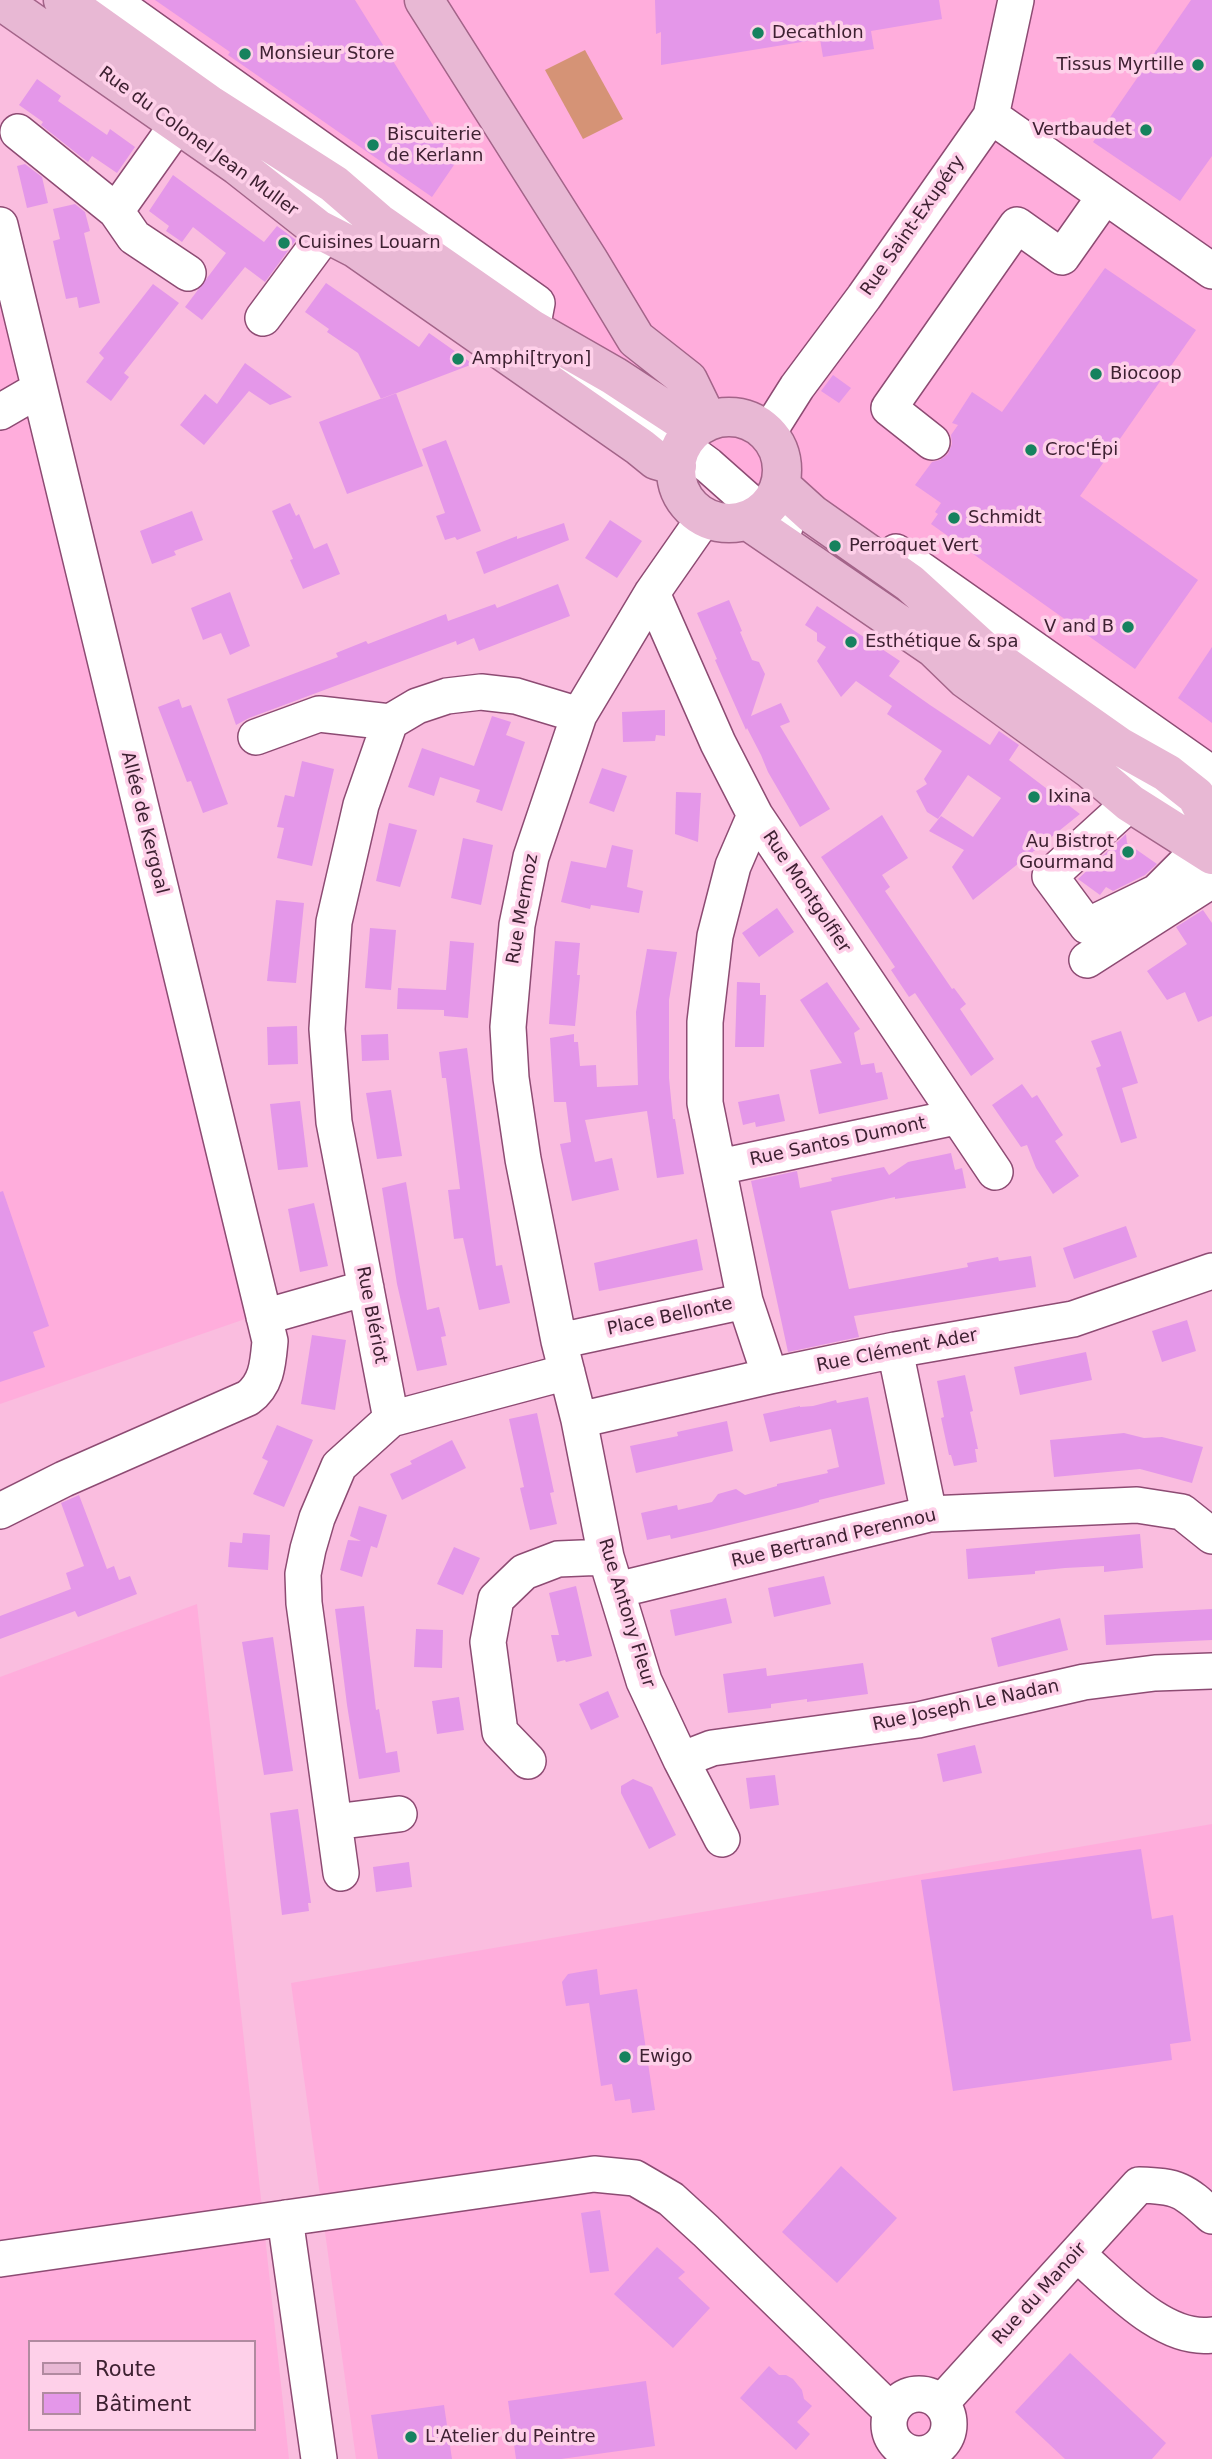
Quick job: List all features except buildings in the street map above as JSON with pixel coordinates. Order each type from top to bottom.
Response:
[{"type":"main road","name":"Rue du Colonel Jean Muller","points":[[0,0],[238,166],[326,233],[355,248],[656,460],[690,441],[614,376],[532,329],[378,222],[334,184],[209,104],[84,2]]},
{"type":"main road","points":[[424,0],[636,339],[688,380],[690,441],[678,481],[692,508],[716,521],[732,523],[756,502],[782,471],[776,444],[768,433],[755,423],[740,418],[723,417],[690,441]]},
{"type":"main road","points":[[756,502],[812,514],[830,524],[910,583],[987,653],[1119,746],[1167,773],[1208,841]]},
{"type":"main road","points":[[756,502],[934,648],[966,680],[1090,769],[1130,803],[1208,841]]},
{"type":"street","points":[[32,0],[649,428],[690,441],[708,465],[798,535],[962,650],[991,678]]},
{"type":"street","name":"Rue Saint-Exupéry","points":[[768,433],[797,387],[991,116],[1016,0]]},
{"type":"street","points":[[991,116],[1212,271]]},
{"type":"street","points":[[117,211],[177,125]]},
{"type":"street","points":[[18,132],[117,211],[134,237],[188,273]]},
{"type":"street","points":[[932,442],[889,408],[1017,225],[1062,257],[1105,196]]},
{"type":"street","name":"Allée de Kergoal","points":[[0,225],[270,1341],[267,1370],[255,1393],[4,1514]]},
{"type":"street","points":[[263,318],[326,233]]},
{"type":"street","points":[[0,412],[38,390]]},
{"type":"street","name":"Rue Mermoz","points":[[563,1357],[523,1159],[511,1078],[508,1027],[517,925],[531,857],[579,715],[652,593],[705,516]]},
{"type":"street","name":"Rue Montgolfier","points":[[652,593],[718,743],[755,815],[995,1172]]},
{"type":"street","points":[[934,648],[991,678],[1181,812],[1208,841]]},
{"type":"street","points":[[256,737],[319,714],[390,722],[417,706],[447,696],[481,692],[516,695],[579,715]]},
{"type":"street","name":"Rue Blériot","points":[[390,722],[361,805],[334,922],[327,1029],[334,1122],[391,1419]]},
{"type":"street","points":[[1130,803],[1050,876],[1087,926],[1157,892],[1208,841]]},
{"type":"street","points":[[745,1301],[705,1103],[705,1023],[715,936],[733,866],[755,815]]},
{"type":"street","points":[[1087,960],[1208,841]]},
{"type":"street","name":"Rue Santos Dumont","points":[[719,1167],[956,1117]]},
{"type":"street","name":"Rue Clément Ader","points":[[579,1420],[895,1350],[1073,1319],[1212,1270]]},
{"type":"street","points":[[264,1317],[366,1288]]},
{"type":"street","name":"Place Bellonte","points":[[563,1357],[745,1301],[770,1376]]},
{"type":"street","points":[[895,1350],[929,1514]]},
{"type":"street","points":[[341,1873],[304,1603],[303,1574],[317,1518],[339,1466],[391,1419],[563,1357]]},
{"type":"street","name":"Rue Antony Fleur","points":[[563,1357],[579,1420],[606,1557],[644,1681],[722,1839]]},
{"type":"street","name":"Rue Bertrand Perennou","points":[[617,1590],[929,1514],[1137,1505],[1182,1512],[1212,1536]]},
{"type":"street","points":[[528,1761],[500,1732],[488,1642],[495,1599],[524,1572],[535,1567],[558,1559],[606,1557]]},
{"type":"street","name":"Rue Joseph Le Nadan","points":[[681,1760],[712,1748],[918,1720],[1084,1682],[1155,1673],[1212,1671]]},
{"type":"street","points":[[334,1822],[399,1814]]},
{"type":"street","points":[[0,2259],[594,2174],[635,2178],[671,2200],[706,2231],[891,2411]]},
{"type":"street","name":"Rue du Manoir","points":[[941,2403],[1139,2185],[1172,2186],[1193,2198],[1212,2216]]},
{"type":"street","points":[[285,2218],[318,2459]]},
{"type":"street","points":[[1077,2254],[1152,2318],[1172,2330],[1203,2336],[1212,2335]]},
{"type":"street","points":[[914,2394],[933,2397],[941,2403],[949,2418],[950,2452],[916,2455],[893,2453],[888,2421],[896,2403],[914,2394]]},
{"type":"shaded area","points":[[59,0],[1212,0],[1212,877],[890,582]]},
{"type":"shaded area","points":[[585,50],[623,119],[583,139],[545,70]]},
{"type":"shaded area","points":[[0,282],[248,1318],[0,1404]]},
{"type":"shaded area","points":[[197,1604],[289,2459],[0,2459],[0,1677]]},
{"type":"shaded area","points":[[1212,1824],[1212,2459],[356,2459],[291,1983]]},
{"type":"place","name":"Decathlon","points":[[758,33]]},
{"type":"place","name":"Monsieur Store","points":[[245,54]]},
{"type":"place","name":"Tissus Myrtille","points":[[1198,65]]},
{"type":"place","name":"Vertbaudet","points":[[1146,130]]},
{"type":"place","name":"Biscuiterie de Kerlann","points":[[373,145]]},
{"type":"place","name":"Cuisines Louarn","points":[[284,243]]},
{"type":"place","name":"Amphi[tryon]","points":[[458,359]]},
{"type":"place","name":"Biocoop","points":[[1096,374]]},
{"type":"place","name":"Croc'Épi","points":[[1031,450]]},
{"type":"place","name":"Schmidt","points":[[954,518]]},
{"type":"place","name":"Perroquet Vert","points":[[835,546]]},
{"type":"place","name":"V and B","points":[[1128,627]]},
{"type":"place","name":"Esthétique & spa","points":[[851,642]]},
{"type":"place","name":"Ixina","points":[[1034,797]]},
{"type":"place","name":"Au Bistrot Gourmand","points":[[1128,852]]},
{"type":"place","name":"Ewigo","points":[[625,2057]]},
{"type":"place","name":"L'Atelier du Peintre","points":[[411,2437]]}]
